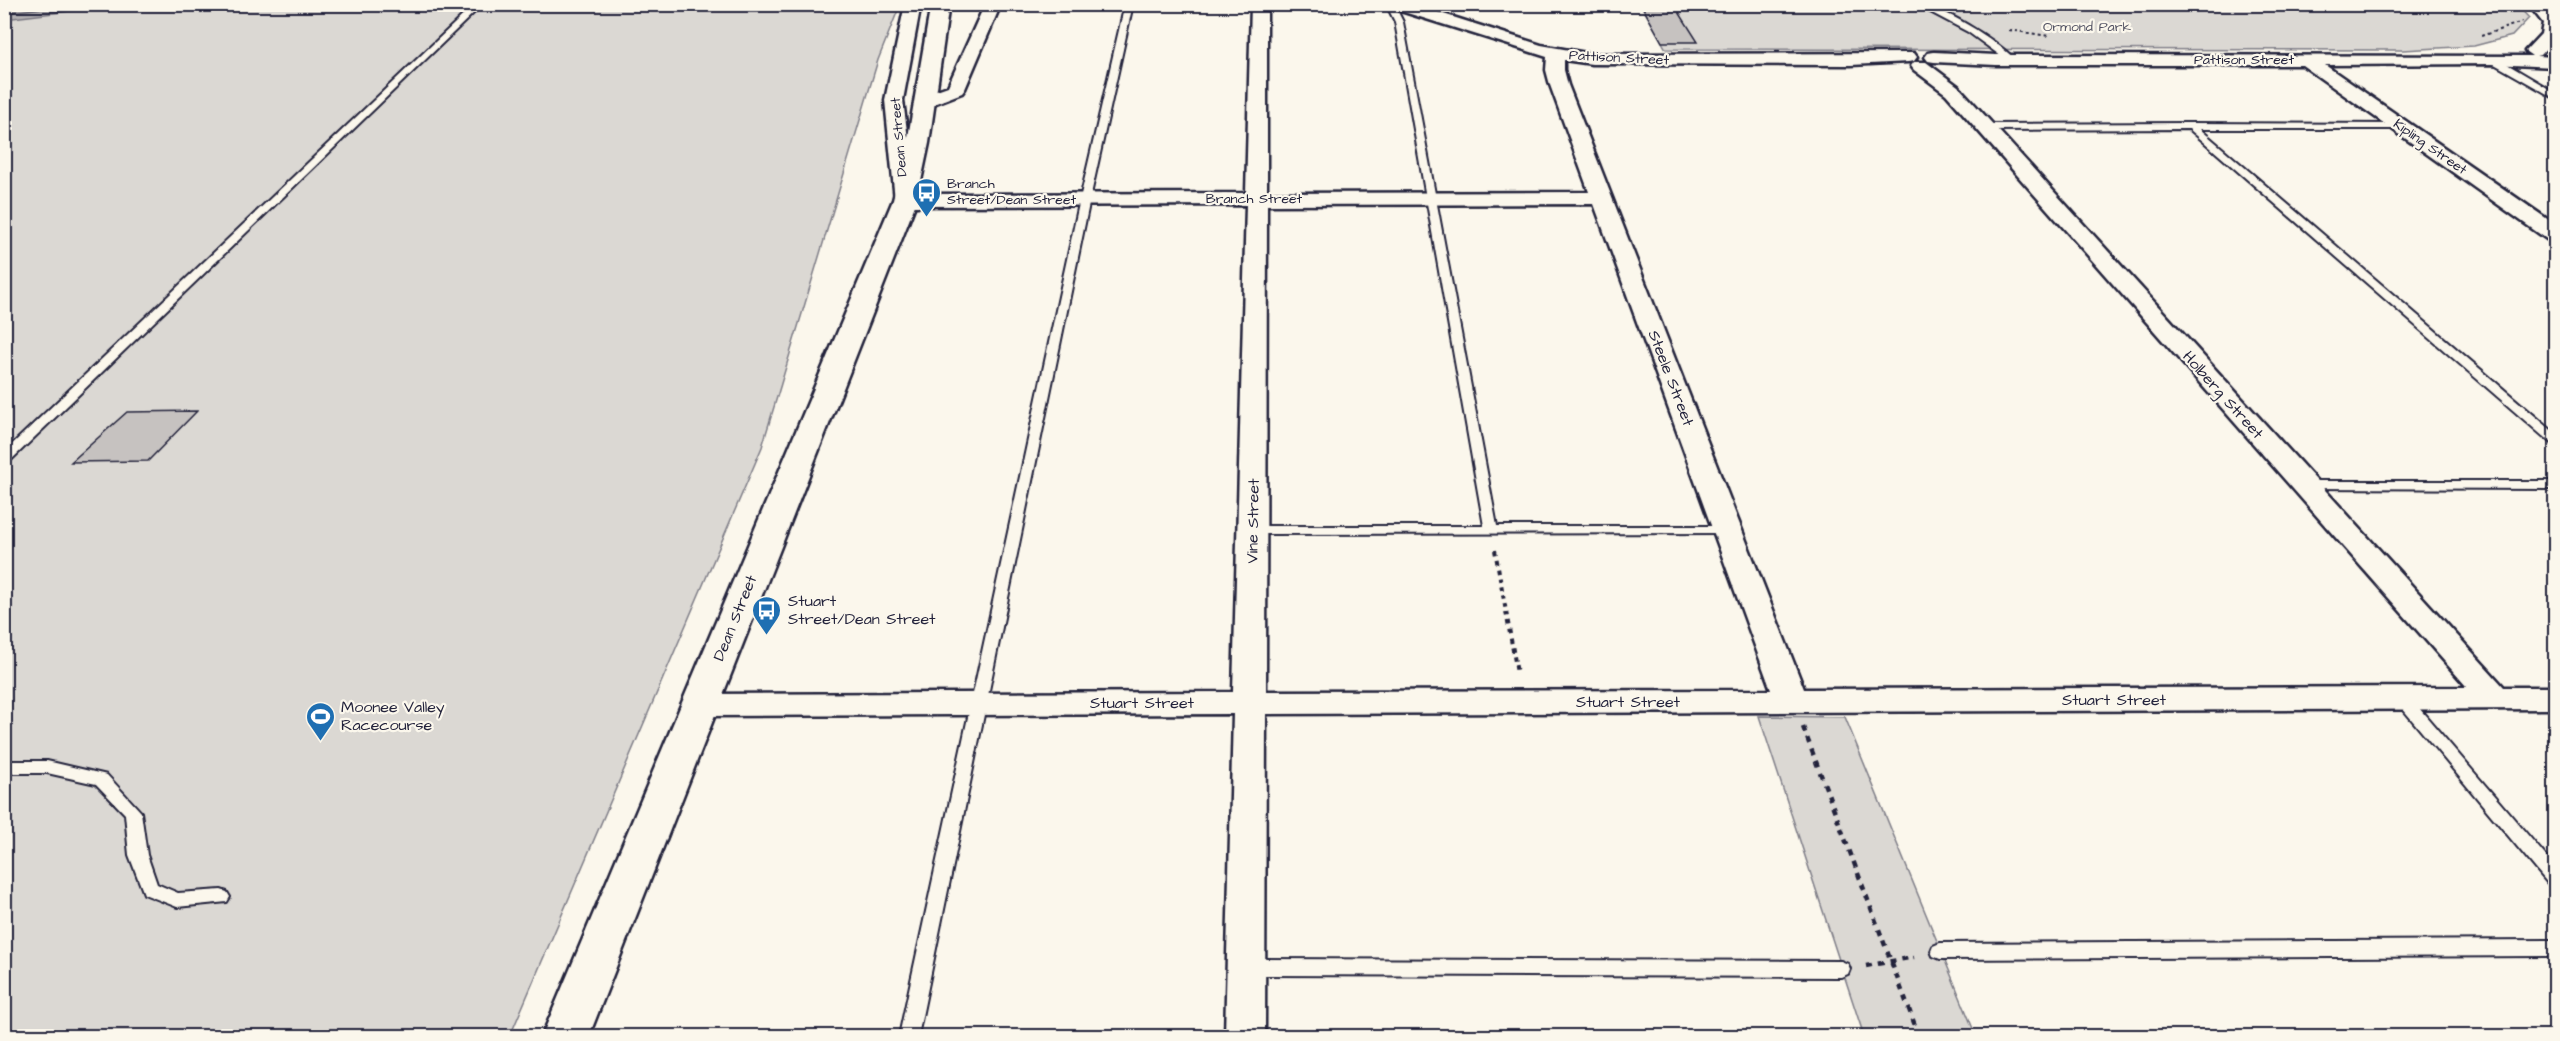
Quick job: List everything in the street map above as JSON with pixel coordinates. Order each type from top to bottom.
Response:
[{"type":"street","name":"Dean Street","points":[[904,200],[894,100],[913,4]]},
{"type":"street","name":"Dean Street","points":[[565,1036],[904,200],[918,143],[940,4]]},
{"type":"street","name":"Dean Street","points":[[924,102],[956,89],[993,4]]},
{"type":"street","name":"Vine Street","points":[[1245,1036],[1259,4]]},
{"type":"street","name":"Pattison Street","points":[[1392,4],[1513,43],[1556,54],[1616,60],[1851,60],[1926,63],[2004,60],[2492,59],[2556,62]]},
{"type":"street","points":[[2534,51],[2549,38],[2552,26],[2547,13],[2536,4]]},
{"type":"street","points":[[2549,4],[2556,8]]},
{"type":"street","name":"Pattison Street","points":[[2492,59],[2556,47]]},
{"type":"street","name":"Steele Street","points":[[1556,54],[1555,70],[1559,85],[1792,702]]},
{"type":"street","name":"Kipling Street","points":[[2305,59],[2556,235]]},
{"type":"street","name":"Holberg Street","points":[[1926,63],[2495,698]]},
{"type":"street","name":"Branch Street","points":[[904,200],[1602,198]]},
{"type":"street","name":"Stuart Street","points":[[700,705],[2556,698]]},
{"type":"lane","points":[[4,459],[42,426],[480,4]]},
{"type":"lane","points":[[908,1036],[1085,199],[1129,4]]},
{"type":"lane","points":[[1392,4],[1399,22],[1491,529]]},
{"type":"lane","points":[[1918,4],[1971,30],[2004,60]]},
{"type":"lane","points":[[2492,59],[2556,97]]},
{"type":"lane","points":[[2191,126],[2556,441]]},
{"type":"lane","points":[[1984,127],[2400,126]]},
{"type":"lane","points":[[2304,485],[2556,484]]},
{"type":"lane","points":[[1253,530],[1728,530]]},
{"type":"lane","points":[[2402,698],[2556,881]]},
{"type":"lane","points":[[4,767],[47,767],[101,779],[133,812],[138,855],[150,889],[177,900],[221,897]]},
{"type":"lane","points":[[1940,951],[2556,948]]},
{"type":"lane","points":[[1246,967],[1841,969]]},
{"type":"path","points":[[1491,529],[1522,703]]},
{"type":"path","points":[[1805,735],[1919,1036]]},
{"type":"path","points":[[1841,969],[1891,962],[1940,951]]},
{"type":"green space","name":"Ormond Park","points":[[2516,4],[2529,18],[2512,36],[2474,46],[2403,50],[1666,49],[1641,5]]},
{"type":"green space","name":"Moonee Valley Racecourse","points":[[4,5],[900,5],[878,60],[762,447],[510,1036],[5,1036]]},
{"type":"green space","points":[[1759,716],[1845,717],[1976,1036],[1864,1036]]},
{"type":"water","points":[[5,4],[119,4],[119,5],[5,19]]},
{"type":"building","points":[[1641,4],[1674,4],[1698,42],[1662,42]]},
{"type":"building","points":[[197,411],[148,461],[71,462],[127,412]]},
{"type":"place","name":"Branch Street/Dean Street","points":[[926,218]]},
{"type":"place","name":"Stuart Street/Dean Street","points":[[767,636]]},
{"type":"place","name":"Moonee Valley Racecourse","points":[[320,742]]}]
